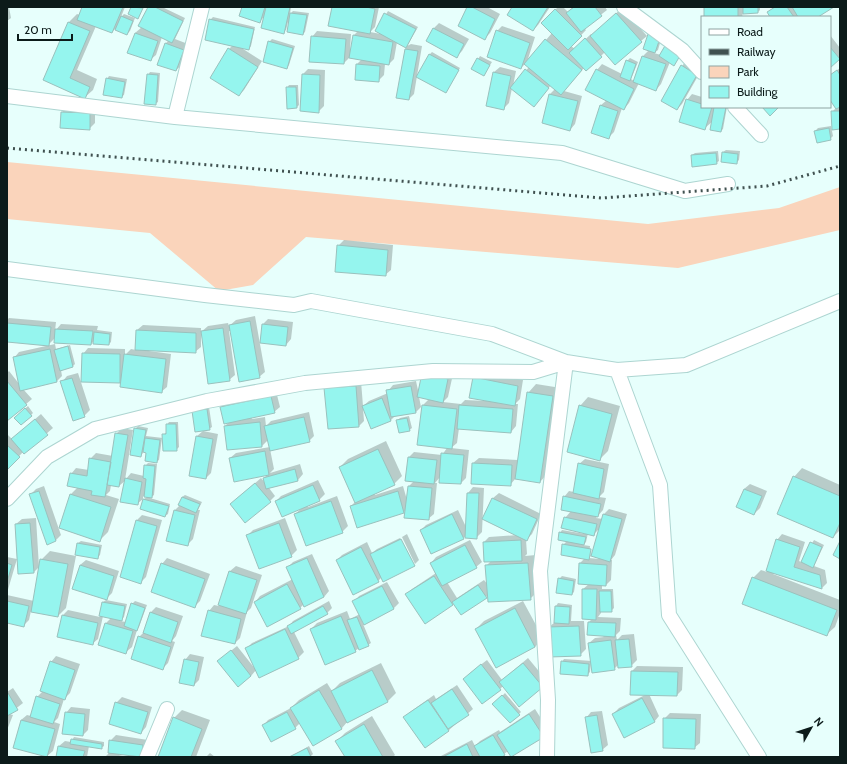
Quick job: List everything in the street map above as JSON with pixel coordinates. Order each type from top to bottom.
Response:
[{"type":"street","points":[[175,117],[202,7]]},
{"type":"street","points":[[624,7],[682,50],[701,71]]},
{"type":"street","points":[[7,96],[175,117],[562,153],[685,191],[728,184]]},
{"type":"street","points":[[736,108],[761,135]]},
{"type":"street","points":[[7,269],[294,305],[311,301],[492,334],[566,362],[618,370],[686,365],[840,301]]},
{"type":"street","points":[[7,499],[47,457],[95,429],[199,403],[305,383],[433,371],[533,372],[566,362]]},
{"type":"street","points":[[547,757],[548,700],[540,571],[566,362]]},
{"type":"street","points":[[618,370],[660,486],[669,615],[759,757]]},
{"type":"street","points":[[147,757],[167,709]]},
{"type":"green space","points":[[7,162],[648,224],[779,208],[840,187],[840,230],[678,268],[306,237],[253,285],[219,291],[150,233],[7,219]]},
{"type":"building","points":[[82,7],[123,7],[112,33],[77,20]]},
{"type":"building","points":[[131,7],[143,8],[138,19],[128,14]]},
{"type":"building","points":[[148,7],[155,7],[183,21],[172,43],[138,26]]},
{"type":"building","points":[[242,7],[265,7],[260,23],[239,16]]},
{"type":"building","points":[[266,7],[290,7],[284,34],[261,28]]},
{"type":"building","points":[[332,7],[366,7],[375,9],[370,34],[328,26]]},
{"type":"building","points":[[467,7],[472,7],[495,19],[485,40],[458,26]]},
{"type":"building","points":[[512,7],[548,7],[533,31],[507,15]]},
{"type":"building","points":[[574,7],[595,7],[602,16],[581,32],[566,13]]},
{"type":"building","points":[[704,7],[738,7],[738,16],[704,16]]},
{"type":"building","points":[[743,7],[758,7],[758,13],[743,14]]},
{"type":"building","points":[[775,7],[787,7],[793,16],[769,16],[767,12]]},
{"type":"building","points":[[792,7],[834,7],[820,16],[797,16]]},
{"type":"building","points":[[555,9],[582,36],[568,50],[541,23]]},
{"type":"building","points":[[290,13],[307,15],[303,35],[287,32]]},
{"type":"building","points":[[384,13],[416,29],[406,48],[375,31]]},
{"type":"building","points":[[616,13],[642,42],[615,65],[590,36]]},
{"type":"building","points":[[121,16],[133,21],[127,35],[115,30]]},
{"type":"building","points":[[209,19],[254,29],[249,50],[205,40]]},
{"type":"building","points":[[68,22],[90,31],[70,78],[90,87],[85,99],[43,80]]},
{"type":"building","points":[[433,28],[464,44],[457,58],[426,41]]},
{"type":"building","points":[[496,30],[530,43],[521,69],[487,57]]},
{"type":"building","points":[[135,33],[158,41],[151,61],[127,53]]},
{"type":"building","points":[[648,34],[660,38],[655,53],[643,49]]},
{"type":"building","points":[[353,35],[393,42],[389,65],[349,58]]},
{"type":"building","points":[[311,36],[346,39],[344,64],[309,62]]},
{"type":"building","points":[[585,38],[602,57],[586,71],[569,53]]},
{"type":"building","points":[[545,39],[582,70],[561,95],[524,64]]},
{"type":"building","points":[[268,41],[293,48],[287,69],[263,62]]},
{"type":"building","points":[[165,43],[184,50],[176,71],[157,65]]},
{"type":"building","points":[[666,44],[681,54],[674,66],[659,56]]},
{"type":"building","points":[[228,48],[258,67],[239,96],[210,78]]},
{"type":"building","points":[[831,48],[840,59],[831,67]]},
{"type":"building","points":[[405,49],[418,51],[409,100],[396,98]]},
{"type":"building","points":[[429,54],[459,70],[446,93],[416,77]]},
{"type":"building","points":[[642,56],[666,64],[656,91],[633,82]]},
{"type":"building","points":[[477,58],[490,65],[484,76],[471,69]]},
{"type":"building","points":[[626,60],[636,64],[630,81],[620,77]]},
{"type":"building","points":[[356,64],[380,66],[379,82],[355,80]]},
{"type":"building","points":[[681,65],[697,75],[677,110],[661,101]]},
{"type":"building","points":[[525,69],[549,88],[534,107],[510,88]]},
{"type":"building","points":[[596,69],[634,89],[624,110],[585,90]]},
{"type":"building","points":[[837,70],[840,75],[840,107],[836,109],[831,102],[831,74]]},
{"type":"building","points":[[493,72],[511,76],[504,110],[486,106]]},
{"type":"building","points":[[147,74],[158,75],[156,105],[144,104]]},
{"type":"building","points":[[302,74],[320,75],[319,113],[300,111]]},
{"type":"building","points":[[106,78],[125,82],[122,98],[103,95]]},
{"type":"building","points":[[286,87],[296,87],[297,108],[287,109]]},
{"type":"building","points":[[549,94],[578,101],[570,131],[542,123]]},
{"type":"building","points":[[686,99],[701,104],[701,108],[712,108],[705,130],[679,122]]},
{"type":"building","points":[[600,105],[618,111],[609,139],[591,133]]},
{"type":"building","points":[[714,108],[726,108],[721,132],[710,130]]},
{"type":"building","points":[[763,108],[778,108],[770,116]]},
{"type":"building","points":[[831,111],[840,111],[840,129],[832,130]]},
{"type":"building","points":[[61,112],[90,113],[90,130],[60,128]]},
{"type":"building","points":[[829,128],[831,140],[817,143],[814,131]]},
{"type":"building","points":[[722,152],[738,154],[737,164],[721,162]]},
{"type":"building","points":[[716,153],[717,164],[692,167],[691,155]]},
{"type":"building","points":[[337,245],[388,250],[386,276],[335,272]]},
{"type":"building","points":[[250,321],[260,378],[239,382],[229,325]]},
{"type":"building","points":[[7,323],[51,327],[49,346],[7,342]]},
{"type":"building","points":[[262,324],[288,327],[286,346],[260,343]]},
{"type":"building","points":[[223,328],[230,381],[208,384],[201,331]]},
{"type":"building","points":[[55,329],[93,331],[91,345],[54,343]]},
{"type":"building","points":[[136,330],[196,333],[196,353],[135,350]]},
{"type":"building","points":[[94,332],[110,334],[109,345],[93,344]]},
{"type":"building","points":[[68,346],[73,367],[60,371],[54,350]]},
{"type":"building","points":[[50,349],[57,382],[20,391],[13,357]]},
{"type":"building","points":[[82,353],[120,354],[120,383],[81,382]]},
{"type":"building","points":[[124,354],[166,359],[162,393],[120,387]]},
{"type":"building","points":[[422,373],[448,379],[443,403],[417,397]]},
{"type":"building","points":[[473,377],[518,386],[515,406],[469,398]]},
{"type":"building","points":[[72,378],[85,417],[73,421],[60,381]]},
{"type":"building","points":[[7,381],[27,405],[7,421]]},
{"type":"building","points":[[356,386],[359,427],[328,429],[324,388]]},
{"type":"building","points":[[411,386],[416,413],[391,417],[386,390]]},
{"type":"building","points":[[527,392],[553,396],[540,483],[515,479]]},
{"type":"building","points":[[271,396],[275,413],[224,424],[220,407]]},
{"type":"building","points":[[382,398],[391,421],[371,429],[362,406]]},
{"type":"building","points":[[422,405],[457,409],[452,449],[417,445]]},
{"type":"building","points":[[459,405],[513,409],[511,433],[457,429]]},
{"type":"building","points":[[579,405],[612,414],[600,461],[567,452]]},
{"type":"building","points":[[25,408],[32,416],[21,425],[14,418]]},
{"type":"building","points":[[207,409],[210,430],[195,432],[192,411]]},
{"type":"building","points":[[304,417],[310,442],[270,451],[264,426]]},
{"type":"building","points":[[407,418],[410,431],[399,433],[396,420]]},
{"type":"building","points":[[35,419],[48,435],[24,454],[11,439]]},
{"type":"building","points":[[260,422],[262,447],[227,450],[224,426]]},
{"type":"building","points":[[166,424],[176,424],[177,451],[163,451],[162,434],[166,434]]},
{"type":"building","points":[[134,428],[146,430],[141,457],[130,455]]},
{"type":"building","points":[[115,433],[128,435],[119,487],[107,485]]},
{"type":"building","points":[[196,436],[213,439],[206,479],[189,476]]},
{"type":"building","points":[[145,438],[160,440],[157,463],[145,461],[146,453],[143,452]]},
{"type":"building","points":[[7,445],[20,457],[7,470]]},
{"type":"building","points":[[378,449],[395,485],[355,503],[339,467]]},
{"type":"building","points":[[265,451],[269,475],[234,482],[229,458]]},
{"type":"building","points":[[441,453],[464,455],[461,484],[439,483]]},
{"type":"building","points":[[408,457],[437,460],[434,484],[405,481]]},
{"type":"building","points":[[89,458],[111,462],[105,497],[91,495],[92,491],[67,486],[70,473],[87,476]]},
{"type":"building","points":[[472,463],[512,465],[511,486],[471,484]]},
{"type":"building","points":[[578,463],[604,469],[599,499],[573,493]]},
{"type":"building","points":[[144,465],[155,466],[152,498],[144,497],[146,479],[143,478]]},
{"type":"building","points":[[295,469],[298,481],[266,489],[263,478]]},
{"type":"building","points":[[793,476],[840,496],[840,523],[833,538],[777,514]]},
{"type":"building","points":[[125,478],[142,482],[138,505],[120,502]]},
{"type":"building","points":[[255,483],[271,502],[245,523],[230,504]]},
{"type":"building","points":[[313,485],[320,501],[282,517],[275,501]]},
{"type":"building","points":[[408,486],[432,488],[429,520],[404,518]]},
{"type":"building","points":[[744,489],[762,496],[754,515],[736,507]]},
{"type":"building","points":[[39,491],[56,541],[47,545],[29,494]]},
{"type":"building","points":[[398,491],[404,513],[357,528],[350,506]]},
{"type":"building","points":[[467,493],[479,493],[477,539],[465,538]]},
{"type":"building","points":[[70,494],[111,507],[100,542],[59,528]]},
{"type":"building","points":[[563,496],[601,504],[598,517],[561,510]]},
{"type":"building","points":[[182,497],[200,504],[196,513],[178,505]]},
{"type":"building","points":[[492,498],[537,519],[527,541],[482,519]]},
{"type":"building","points":[[143,499],[169,506],[165,517],[140,509]]},
{"type":"building","points":[[331,501],[343,533],[306,546],[294,514]]},
{"type":"building","points":[[174,510],[195,515],[188,546],[166,541]]},
{"type":"building","points":[[452,514],[464,539],[431,554],[420,530]]},
{"type":"building","points":[[603,514],[622,519],[610,562],[591,556]]},
{"type":"building","points":[[564,517],[597,524],[594,536],[561,528]]},
{"type":"building","points":[[136,520],[157,526],[141,584],[120,577]]},
{"type":"building","points":[[30,523],[34,573],[18,574],[15,524]]},
{"type":"building","points":[[279,523],[292,557],[259,569],[246,535]]},
{"type":"building","points":[[559,532],[586,537],[584,545],[558,540]]},
{"type":"building","points":[[401,539],[415,566],[383,582],[370,554]]},
{"type":"building","points":[[776,539],[800,547],[794,567],[820,575],[822,589],[766,571]]},
{"type":"building","points":[[521,540],[522,561],[484,562],[483,542]]},
{"type":"building","points":[[840,541],[840,559],[833,555]]},
{"type":"building","points":[[810,542],[822,547],[813,568],[801,562]]},
{"type":"building","points":[[77,543],[100,547],[98,559],[75,555]]},
{"type":"building","points":[[562,544],[591,549],[589,560],[561,555]]},
{"type":"building","points":[[465,545],[477,568],[442,586],[430,563]]},
{"type":"building","points":[[361,547],[379,582],[353,595],[336,560]]},
{"type":"building","points":[[307,558],[324,597],[304,607],[286,567]]},
{"type":"building","points":[[40,559],[68,564],[58,617],[31,612]]},
{"type":"building","points":[[7,563],[12,565],[7,582]]},
{"type":"building","points":[[161,563],[205,579],[195,608],[151,592]]},
{"type":"building","points":[[528,563],[531,600],[488,602],[485,565]]},
{"type":"building","points":[[579,563],[607,565],[606,586],[578,584]]},
{"type":"building","points":[[80,565],[114,576],[107,600],[72,589]]},
{"type":"building","points":[[229,571],[257,580],[246,614],[218,605]]},
{"type":"building","points":[[434,576],[453,605],[425,624],[405,594]]},
{"type":"building","points":[[752,577],[837,610],[827,636],[742,604]]},
{"type":"building","points":[[558,578],[574,581],[572,595],[556,593]]},
{"type":"building","points":[[287,584],[301,609],[267,627],[254,602]]},
{"type":"building","points":[[478,585],[487,598],[461,615],[452,602]]},
{"type":"building","points":[[382,586],[394,609],[364,625],[352,601]]},
{"type":"building","points":[[582,589],[597,589],[596,620],[582,619]]},
{"type":"building","points":[[599,591],[611,591],[612,612],[600,612]]},
{"type":"building","points":[[7,601],[29,606],[24,627],[7,623]]},
{"type":"building","points":[[102,602],[125,606],[122,621],[99,616]]},
{"type":"building","points":[[131,603],[145,608],[137,631],[124,626]]},
{"type":"building","points":[[323,606],[328,614],[291,634],[287,626]]},
{"type":"building","points":[[555,606],[570,607],[569,624],[554,623]]},
{"type":"building","points":[[515,608],[535,647],[496,668],[475,629]]},
{"type":"building","points":[[208,610],[241,619],[235,644],[201,636]]},
{"type":"building","points":[[150,612],[178,622],[171,643],[143,633]]},
{"type":"building","points":[[62,615],[98,623],[93,645],[57,637]]},
{"type":"building","points":[[341,616],[356,652],[325,665],[310,629]]},
{"type":"building","points":[[357,617],[369,646],[359,650],[347,620]]},
{"type":"building","points":[[588,622],[616,623],[615,637],[587,635]]},
{"type":"building","points":[[105,623],[133,631],[126,654],[98,645]]},
{"type":"building","points":[[579,626],[581,656],[549,657],[548,627]]},
{"type":"building","points":[[285,629],[299,659],[259,678],[245,648]]},
{"type":"building","points":[[138,636],[171,647],[163,670],[131,659]]},
{"type":"building","points":[[629,639],[632,667],[618,668],[615,640]]},
{"type":"building","points":[[611,640],[615,670],[592,673],[588,643]]},
{"type":"building","points":[[231,650],[251,676],[238,687],[217,661]]},
{"type":"building","points":[[184,659],[199,662],[194,686],[179,683]]},
{"type":"building","points":[[50,661],[75,670],[65,700],[40,691]]},
{"type":"building","points":[[561,661],[589,664],[588,676],[560,674]]},
{"type":"building","points":[[523,663],[543,687],[519,707],[499,682]]},
{"type":"building","points":[[481,664],[501,690],[482,704],[463,679]]},
{"type":"building","points":[[372,670],[388,702],[347,723],[331,691]]},
{"type":"building","points":[[631,671],[678,672],[677,696],[630,695]]},
{"type":"building","points":[[452,689],[469,715],[448,729],[431,703]]},
{"type":"building","points":[[319,690],[342,729],[313,746],[290,708]]},
{"type":"building","points":[[8,693],[18,710],[7,716],[7,694]]},
{"type":"building","points":[[502,695],[520,715],[510,723],[492,704]]},
{"type":"building","points":[[36,696],[60,704],[53,724],[30,717]]},
{"type":"building","points":[[642,698],[655,722],[624,738],[612,714]]},
{"type":"building","points":[[428,700],[449,731],[425,748],[403,717]]},
{"type":"building","points":[[115,702],[148,712],[141,734],[109,724]]},
{"type":"building","points":[[65,712],[85,714],[83,736],[62,734]]},
{"type":"building","points":[[287,712],[296,729],[271,742],[262,725]]},
{"type":"building","points":[[529,714],[544,737],[511,757],[497,735]]},
{"type":"building","points":[[597,715],[603,751],[591,753],[585,717]]},
{"type":"building","points":[[173,717],[202,729],[191,757],[158,757]]},
{"type":"building","points":[[663,718],[696,719],[695,749],[663,748]]},
{"type":"building","points":[[21,720],[55,729],[47,757],[13,748]]},
{"type":"building","points":[[364,724],[383,757],[345,757],[335,741]]},
{"type":"building","points":[[493,735],[505,755],[502,757],[480,757],[474,746]]},
{"type":"building","points":[[71,739],[102,744],[102,749],[70,744]]},
{"type":"building","points":[[109,740],[143,745],[141,757],[108,753]]},
{"type":"building","points":[[467,744],[473,757],[443,757]]},
{"type":"building","points":[[58,746],[85,751],[83,757],[56,757]]},
{"type":"building","points":[[307,748],[311,757],[289,757]]},
{"type":"railway","points":[[7,148],[602,198],[767,186],[840,166]]}]
